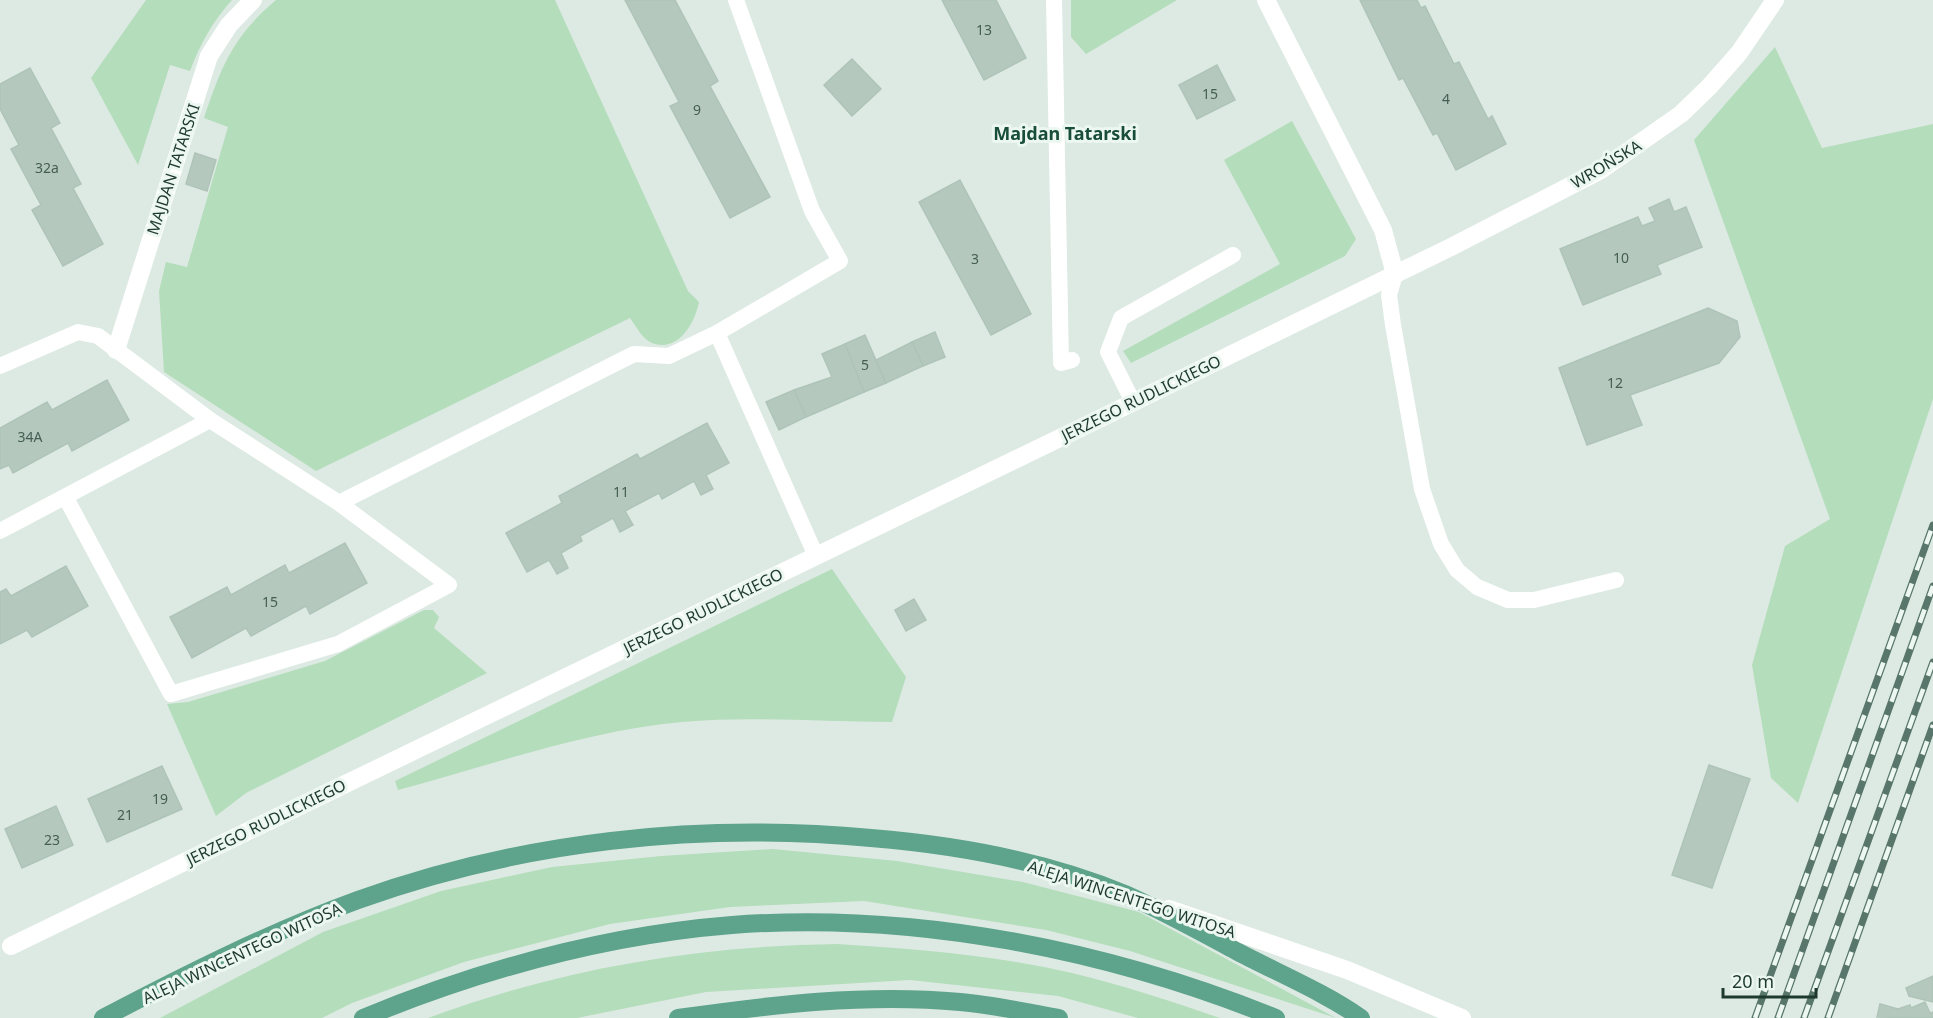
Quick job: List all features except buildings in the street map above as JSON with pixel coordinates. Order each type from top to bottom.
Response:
[{"type":"main road","name":"ALEJA WINCENTEGO WITOSA","points":[[103,1018],[291,927],[358,900],[485,862],[606,841],[679,834],[749,831],[825,834],[906,841],[985,854],[1060,872],[1124,894]]},
{"type":"main road","points":[[1124,894],[1361,1018]]},
{"type":"main road","points":[[363,1018],[459,981],[548,957],[639,937],[732,925],[822,922],[975,936],[1090,957],[1207,991],[1276,1018]]},
{"type":"main road","points":[[678,1018],[764,1007],[887,1000],[959,1002],[1059,1018]]},
{"type":"street","points":[[1266,0],[1383,230],[1395,274]]},
{"type":"street","name":"WROŃSKA","points":[[1395,274],[1600,170],[1648,139],[1681,114],[1709,87],[1739,52],[1775,0]]},
{"type":"street","name":"MAJDAN TATARSKI","points":[[116,350],[209,56],[250,1]]},
{"type":"street","name":"JERZEGO RUDLICKIEGO","points":[[11,946],[1395,274]]},
{"type":"street","name":"ALEJA WINCENTEGO WITOSA","points":[[1124,894],[1347,970],[1462,1018]]},
{"type":"lane","points":[[339,503],[634,354],[669,356],[717,333],[840,261],[812,211],[736,0]]},
{"type":"lane","points":[[1054,0],[1061,363],[1072,360]]},
{"type":"lane","points":[[1133,402],[1108,352],[1121,318],[1233,255]]},
{"type":"lane","points":[[1395,274],[1389,295],[1420,477],[1441,544],[1457,570],[1477,587],[1508,600],[1534,600],[1616,580]]},
{"type":"lane","points":[[0,366],[78,332],[98,336],[210,420],[339,503],[449,585],[338,644],[171,694],[66,498]]},
{"type":"lane","points":[[717,333],[816,556]]},
{"type":"lane","points":[[0,531],[210,420]]},
{"type":"green space","points":[[146,0],[232,0],[208,33],[190,71],[170,65],[138,165],[91,78]]},
{"type":"green space","points":[[276,0],[555,0],[688,291],[699,302],[694,318],[684,334],[670,344],[652,343],[642,335],[630,318],[316,471],[164,372],[159,291],[166,262],[187,267],[228,127],[204,118],[216,83],[230,53],[249,26]]},
{"type":"green space","points":[[1071,0],[1177,0],[1086,54],[1071,37]]},
{"type":"green space","points":[[1775,47],[1822,148],[1933,124],[1933,399],[1798,803],[1771,778],[1752,665],[1785,546],[1830,519],[1694,140]]},
{"type":"green space","points":[[1292,121],[1356,239],[1345,256],[1131,363],[1123,351],[1280,264],[1224,160]]},
{"type":"green space","points":[[832,569],[906,677],[892,722],[734,719],[647,726],[539,750],[398,790],[395,781]]},
{"type":"green space","points":[[424,610],[433,610],[439,617],[434,628],[487,673],[246,793],[216,816],[167,704],[188,702],[325,661]]},
{"type":"green space","points":[[773,849],[897,861],[1023,882],[1139,912],[1336,1018],[1130,951],[1046,930],[864,901],[730,907],[610,924],[464,962],[352,1003],[322,1018],[160,1018],[323,932],[441,891],[552,867],[661,856]]},
{"type":"green space","points":[[837,944],[954,954],[1043,967],[1128,988],[1220,1018],[1138,1018],[1058,996],[910,980],[706,992],[577,1018],[428,1018],[527,986],[629,963],[732,950]]},
{"type":"railway","points":[[1755,1018],[1933,525]]},
{"type":"railway","points":[[1778,1018],[1933,586]]},
{"type":"railway","points":[[1804,1018],[1933,662]]},
{"type":"railway","points":[[1828,1018],[1933,725]]},
{"type":"district","name":"Majdan Tatarski","points":[[1065,133]]}]
